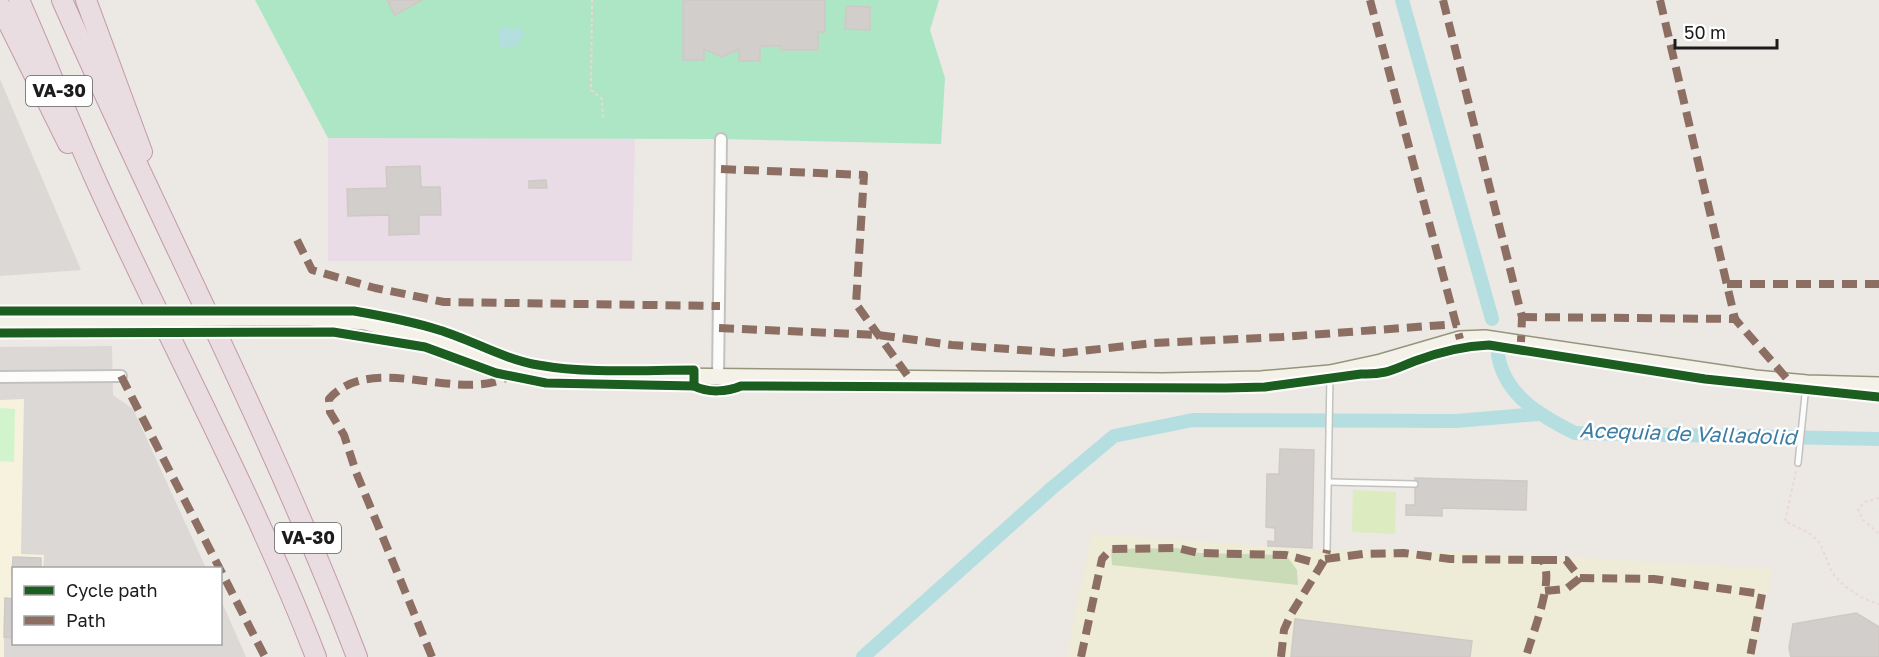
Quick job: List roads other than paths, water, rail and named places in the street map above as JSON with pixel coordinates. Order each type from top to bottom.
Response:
[{"type":"highway","name":"VA-30","points":[[19,0],[97,182],[231,461],[296,606],[315,657]]},
{"type":"highway","name":"VA-30","points":[[62,0],[112,113],[257,419],[330,587],[357,657]]},
{"type":"highway","points":[[86,0],[132,121],[168,228]]},
{"type":"highway","points":[[0,6],[72,150],[97,182]]},
{"type":"street","points":[[718,378],[721,139]]},
{"type":"street","points":[[0,321],[256,318],[365,322],[430,339],[509,367],[559,375],[1163,381],[1261,379],[1330,373],[1381,362],[1460,339],[1485,338],[1511,340],[1743,376],[1807,383],[1879,385]]},
{"type":"street","points":[[0,377],[121,376]]},
{"type":"lane","points":[[1327,550],[1330,373]]},
{"type":"lane","points":[[1798,463],[1807,383]]},
{"type":"lane","points":[[1329,482],[1415,484]]},
{"type":"water","points":[[517,27],[525,33],[519,41],[519,46],[500,47],[499,28],[509,28],[511,32]]},
{"type":"waterway","name":"Acequia de Valladolid","points":[[1402,0],[1492,319]]},
{"type":"waterway","name":"Acequia de Valladolid","points":[[1498,355],[1508,382],[1516,393],[1538,412],[1575,433],[1879,439]]},
{"type":"waterway","points":[[863,657],[1052,488],[1114,436],[1193,420],[1456,421],[1539,414]]}]
